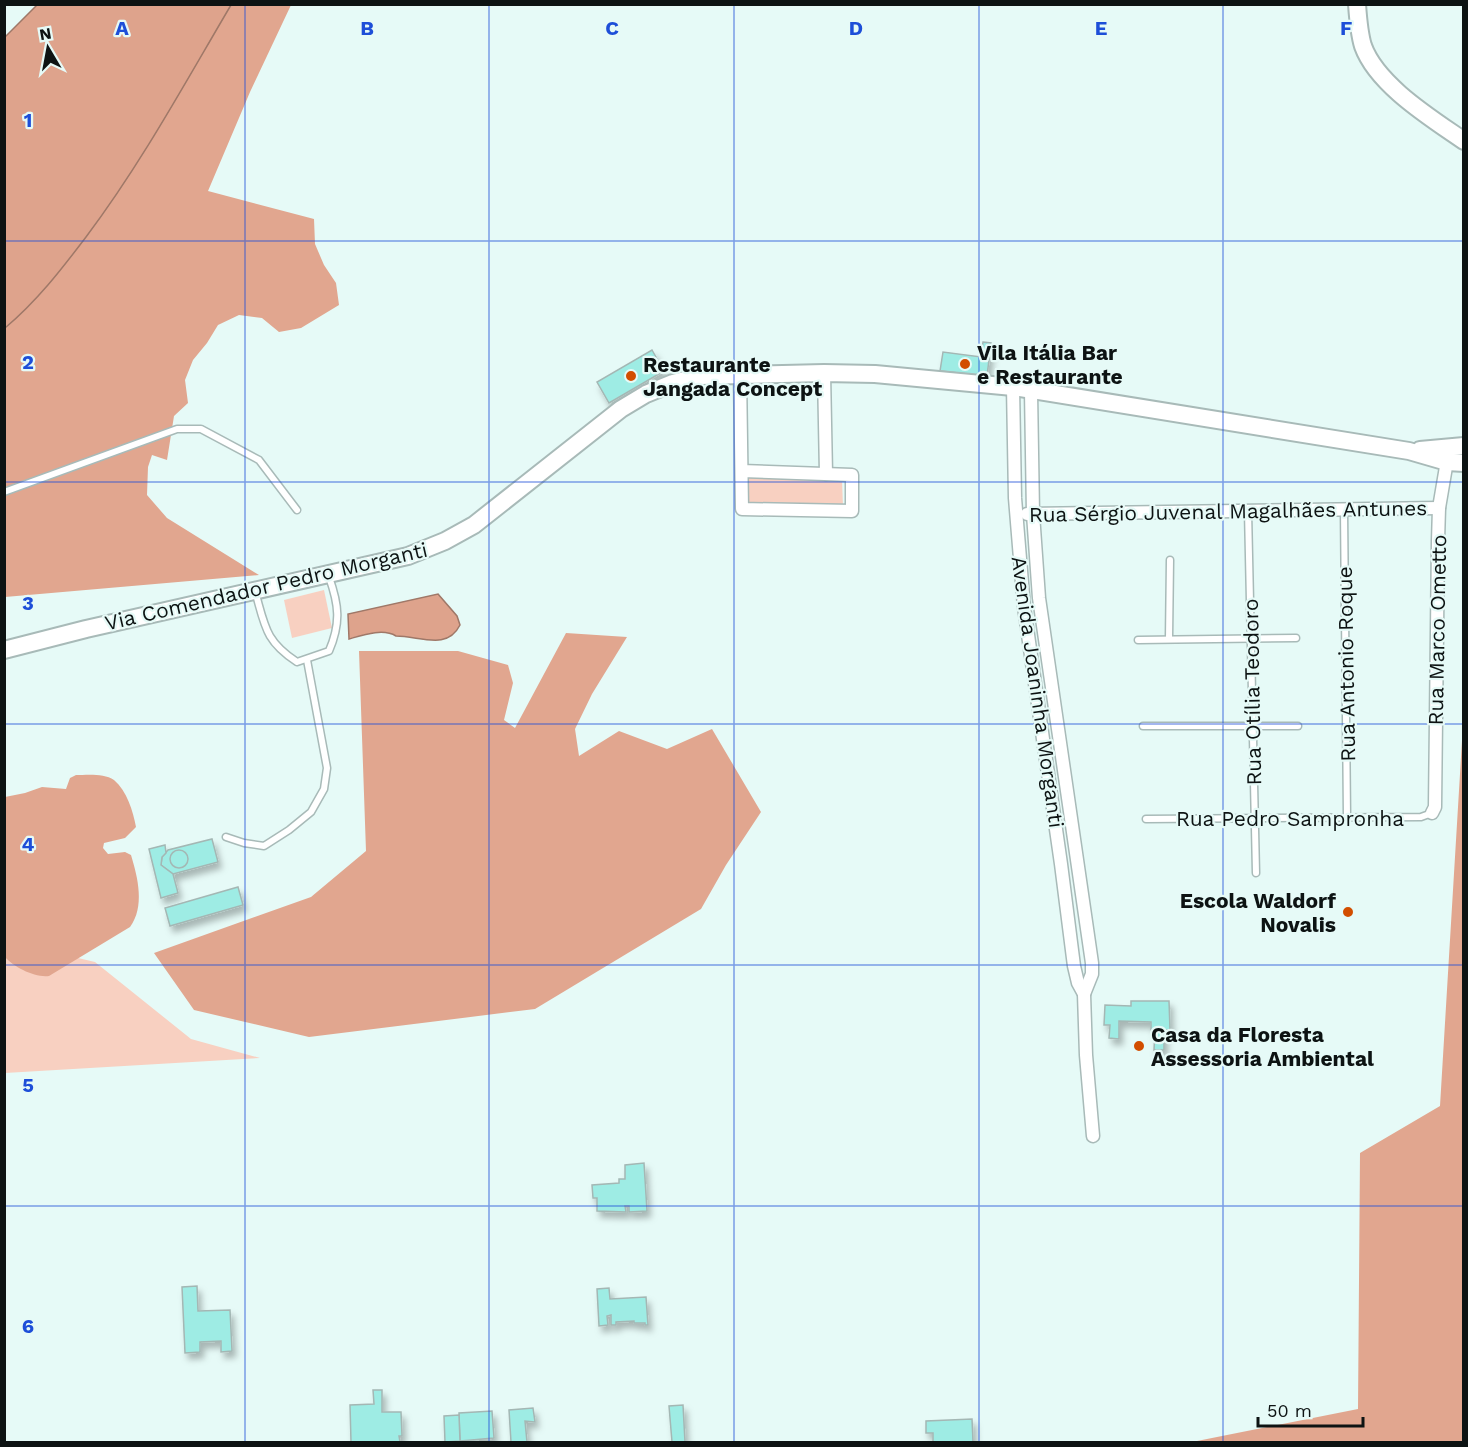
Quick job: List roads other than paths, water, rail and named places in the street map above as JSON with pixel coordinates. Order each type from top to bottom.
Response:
[{"type":"street","points":[[1357,4],[1364,47],[1383,77],[1405,99],[1464,141]]},
{"type":"street","points":[[824,373],[826,474]]},
{"type":"street","name":"Via Comendador Pedro Morganti","points":[[4,650],[86,629],[408,556],[460,534],[621,409],[646,394],[673,383],[701,376],[824,373],[939,379],[1013,387],[1409,451],[1456,455]]},
{"type":"street","points":[[740,374],[742,509],[852,512],[852,475],[742,471]]},
{"type":"street","name":"Avenida Joaninha Morganti","points":[[1013,387],[1016,515],[1024,607],[1074,966],[1078,983],[1084,994]]},
{"type":"street","name":"Avenida Joaninha Morganti","points":[[1031,391],[1033,514],[1039,598],[1092,963],[1092,974],[1084,994],[1086,1055],[1093,1136]]},
{"type":"street","name":"Rua Marco Ometto","points":[[1432,813],[1435,807],[1439,508],[1456,455]]},
{"type":"street","name":"Rua Sérgio Juvenal Magalhães Antunes","points":[[1016,515],[1439,508]]},
{"type":"street","points":[[1061,864],[1076,863]]},
{"type":"lane","points":[[4,492],[177,429],[201,429],[258,460],[297,510]]},
{"type":"lane","name":"Rua Antonio Roque","points":[[1344,510],[1347,817]]},
{"type":"lane","name":"Rua Otília Teodoro","points":[[1248,511],[1256,873]]},
{"type":"lane","points":[[1169,638],[1170,560]]},
{"type":"lane","points":[[255,591],[267,634],[279,651],[297,662],[307,660],[329,651],[336,633],[337,600],[328,574]]},
{"type":"lane","points":[[1138,640],[1296,638]]},
{"type":"lane","points":[[226,837],[264,846],[311,812],[324,789],[327,768],[307,660]]},
{"type":"lane","points":[[1143,726],[1298,726]]},
{"type":"lane","name":"Rua Pedro Sampronha","points":[[1146,819],[1421,817],[1432,813]]},
{"type":"place","name":"Vila Itália Bar e Restaurante","points":[[965,364]]},
{"type":"place","name":"Restaurante Jangada Concept","points":[[631,376]]},
{"type":"place","name":"Escola Waldorf Novalis","points":[[1348,912]]},
{"type":"place","name":"Casa da Floresta Assessoria Ambiental","points":[[1139,1046]]}]
